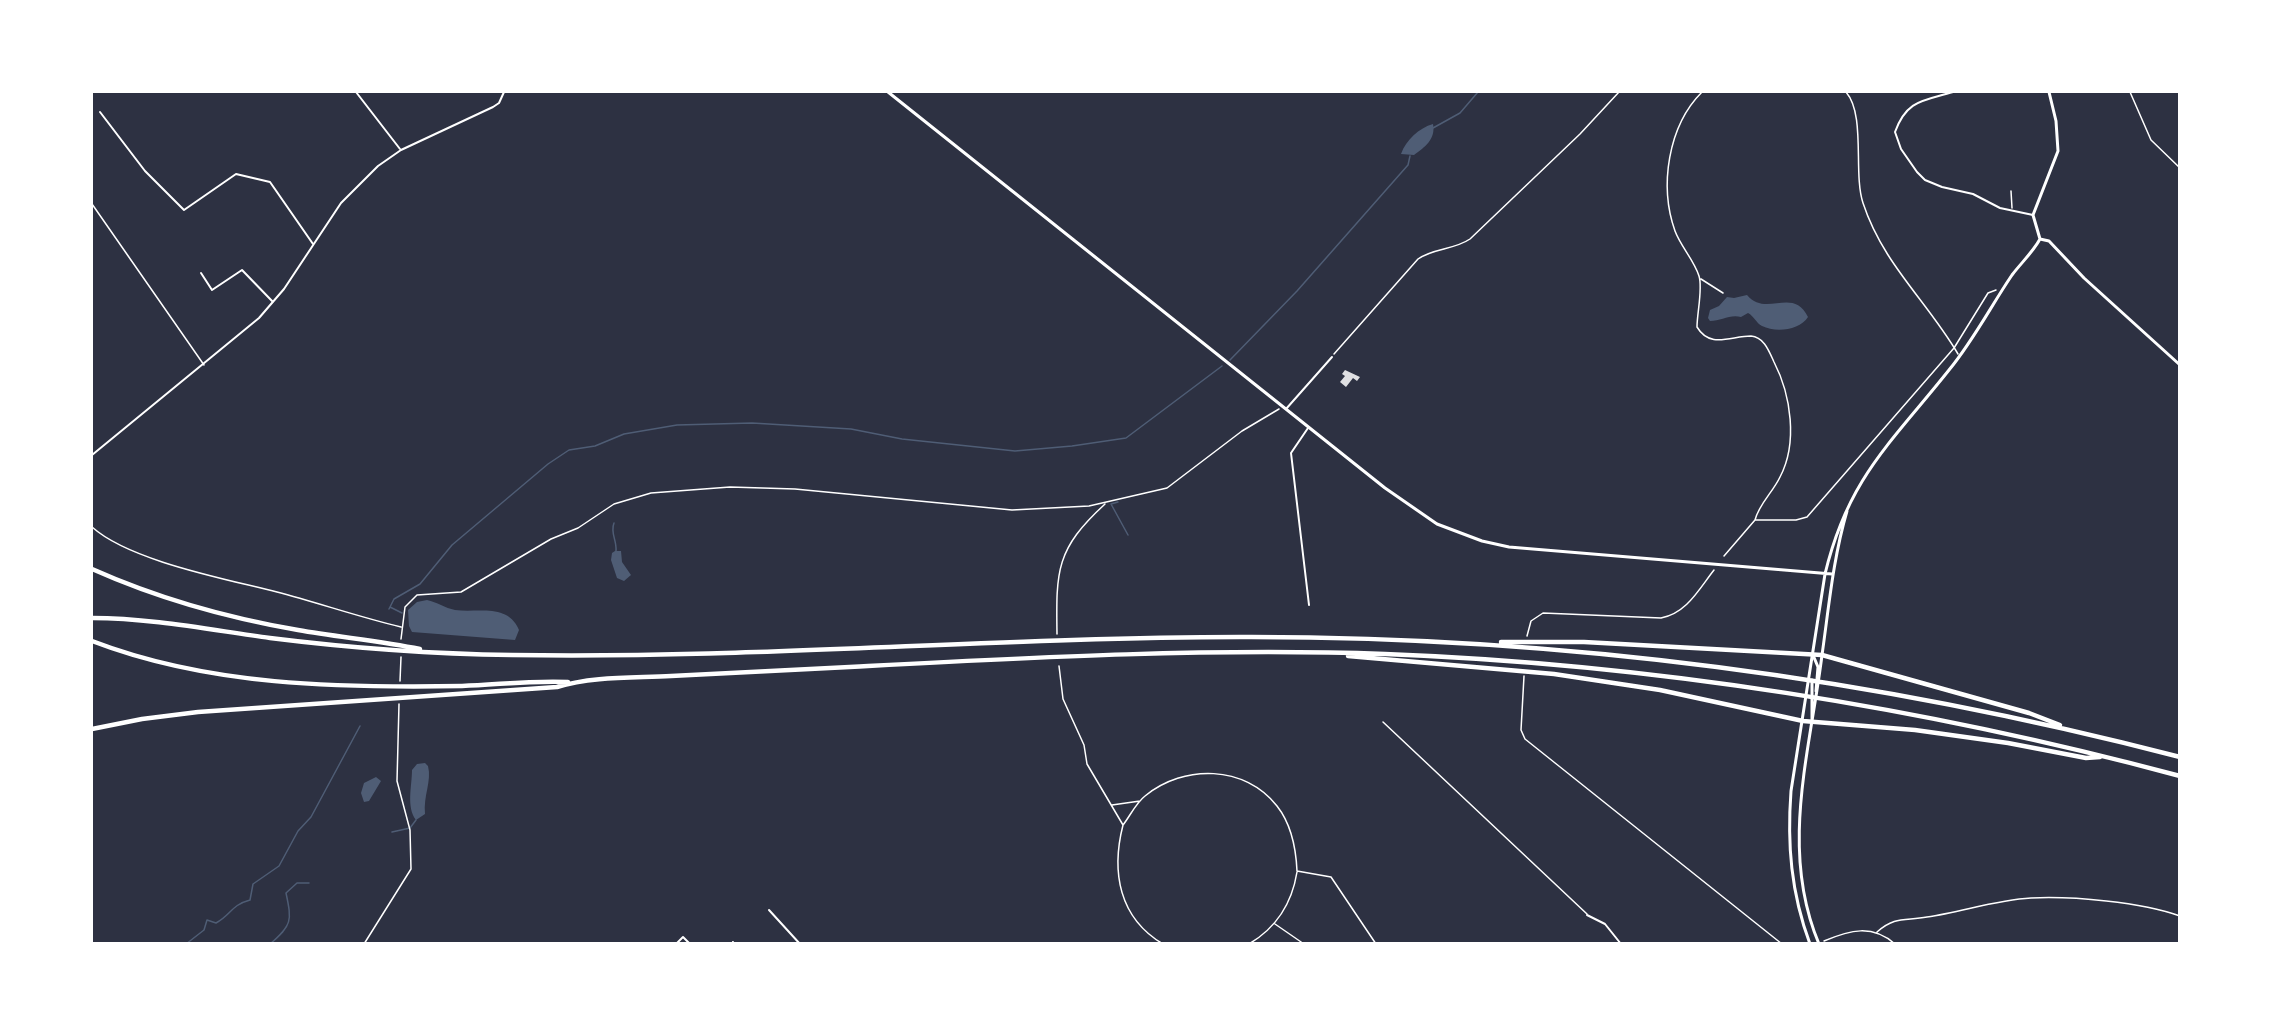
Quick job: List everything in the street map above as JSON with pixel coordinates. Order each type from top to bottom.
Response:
[{"type":"highway","points":[[92,569],[162,596],[252,620],[428,651]]},
{"type":"highway","points":[[92,618],[159,622],[401,652],[508,655],[650,655],[1240,637],[1452,642],[1584,642],[1822,655],[2029,713],[2077,732]]},
{"type":"highway","points":[[92,641],[182,666],[263,680],[393,687],[573,682],[1091,655],[1322,653],[1442,657],[1716,684],[1894,712],[2106,757],[2180,776]]},
{"type":"highway","points":[[1452,642],[1602,653],[1732,668],[1940,702],[2180,757]]},
{"type":"highway","points":[[1322,653],[1554,674],[1660,690],[1803,720],[1915,730],[2008,743],[2086,758],[2106,757]]},
{"type":"highway","points":[[92,729],[142,719],[198,712],[557,687],[573,682]]},
{"type":"street","points":[[356,92],[401,150]]},
{"type":"street","points":[[92,455],[241,336],[273,302],[356,185],[401,150],[493,107],[503,98],[504,92]]},
{"type":"street","points":[[888,92],[1416,512],[1452,530],[1482,541],[1509,547],[1832,574]]},
{"type":"street","points":[[1953,92],[1912,105],[1899,123],[1896,138],[1917,172],[1925,180],[1942,187],[1973,194],[2000,208],[2033,215]]},
{"type":"street","points":[[2040,239],[2033,215],[2058,151],[2056,121],[2049,92]]},
{"type":"street","points":[[100,112],[145,171],[184,210],[236,174],[270,182],[313,244]]},
{"type":"street","points":[[1819,944],[1806,904],[1798,844],[1798,810],[1811,720],[1813,655],[1833,541],[1849,503],[1869,467],[1950,370],[2003,288],[2040,239]]},
{"type":"street","points":[[2040,239],[2049,241],[2084,278],[2180,365]]},
{"type":"street","points":[[201,273],[212,290],[242,270],[273,302]]},
{"type":"street","points":[[1285,410],[1332,357]]},
{"type":"street","points":[[1308,428],[1291,453],[1310,604]]},
{"type":"street","points":[[1816,693],[1832,574],[1849,503]]},
{"type":"street","points":[[1811,720],[1818,667],[1813,655]]},
{"type":"street","points":[[1810,944],[1795,895],[1788,826],[1812,666]]},
{"type":"street","points":[[769,910],[800,944]]},
{"type":"street","points":[[1587,915],[1605,924],[1621,944]]},
{"type":"street","points":[[676,944],[684,937],[690,944]]},
{"type":"lane","points":[[92,204],[204,365]]},
{"type":"lane","points":[[1383,722],[1587,915]]},
{"type":"path","points":[[1332,357],[1418,259],[1470,239],[1580,134],[1619,92]]},
{"type":"path","points":[[1702,92],[1686,112],[1676,132],[1668,184],[1670,207],[1675,229],[1700,278],[1722,293]]},
{"type":"path","points":[[1846,92],[1854,111],[1860,192],[1880,246],[1954,348]]},
{"type":"path","points":[[2130,92],[2151,140],[2180,168]]},
{"type":"path","points":[[2011,191],[2011,210]]},
{"type":"path","points":[[1700,278],[1697,315],[1697,327],[1700,333],[1715,340],[1749,336],[1763,342],[1777,368],[1788,405],[1789,447],[1782,474],[1758,510],[1755,520],[1724,556]]},
{"type":"path","points":[[1755,520],[1771,518],[1796,520],[1807,517],[1954,348],[1989,293],[2003,288]]},
{"type":"path","points":[[401,639],[405,607],[417,595],[443,596],[461,592],[550,539],[578,528],[614,504],[634,495],[730,487],[868,494],[1012,510],[1061,510],[1167,488],[1242,431],[1267,414],[1275,413],[1281,406]]},
{"type":"path","points":[[1056,634],[1056,582],[1062,561],[1070,542],[1085,522],[1107,502]]},
{"type":"path","points":[[92,527],[112,542],[224,580],[402,627]]},
{"type":"path","points":[[1527,637],[1531,621],[1543,613],[1662,618],[1673,616],[1685,608],[1714,570]]},
{"type":"path","points":[[399,682],[400,657]]},
{"type":"path","points":[[1059,666],[1063,699],[1084,745],[1087,764],[1123,825]]},
{"type":"path","points":[[1524,674],[1521,730],[1525,739],[1782,944]]},
{"type":"path","points":[[364,944],[411,868],[410,830],[397,781],[399,704]]},
{"type":"path","points":[[1163,944],[1140,926],[1120,890],[1117,860],[1123,825],[1141,801],[1162,784],[1182,775],[1224,774],[1247,782],[1269,797],[1286,820],[1295,845],[1297,871],[1286,908],[1274,924],[1248,944]]},
{"type":"path","points":[[1111,805],[1141,801]]},
{"type":"path","points":[[1297,871],[1331,877],[1376,944]]},
{"type":"path","points":[[1877,932],[1890,921],[1928,917],[2031,898],[2104,902],[2162,910],[2180,916]]},
{"type":"path","points":[[1274,924],[1304,944]]},
{"type":"path","points":[[1824,941],[1848,931],[1877,932],[1895,944]]},
{"type":"water","points":[[1433,124],[1433,134],[1426,146],[1414,155],[1401,154],[1414,135]]},
{"type":"water","points":[[1747,295],[1762,304],[1787,302],[1795,304],[1802,308],[1808,317],[1799,325],[1781,330],[1762,326],[1748,313],[1741,317],[1733,316],[1714,321],[1708,318],[1710,310],[1719,306],[1727,297]]},
{"type":"water","points":[[621,551],[622,562],[631,575],[624,581],[617,578],[611,560],[612,553]]},
{"type":"water","points":[[427,600],[455,610],[500,613],[508,616],[519,630],[515,640],[412,632],[409,626],[408,610],[417,602]]},
{"type":"water","points":[[425,763],[428,766],[429,777],[425,814],[416,820],[410,803],[412,770],[417,764]]},
{"type":"water","points":[[376,777],[381,781],[369,801],[364,802],[361,793],[364,783]]},
{"type":"building","points":[[1345,370],[1360,377],[1357,381],[1353,378],[1346,387],[1340,382],[1345,376],[1342,374]]},
{"type":"waterway","points":[[1433,128],[1460,113],[1478,92]]},
{"type":"waterway","points":[[1230,360],[1297,291],[1408,165],[1410,156]]},
{"type":"waterway","points":[[389,609],[394,599],[420,584],[452,545],[548,464],[569,450],[595,446],[624,434],[677,425],[752,423],[851,429],[902,439],[1015,451],[1072,446],[1126,438],[1222,366]]},
{"type":"waterway","points":[[1118,502],[1111,504],[1128,535]]},
{"type":"waterway","points":[[614,523],[616,551]]},
{"type":"waterway","points":[[390,607],[402,613]]},
{"type":"waterway","points":[[186,944],[204,930],[207,920],[216,923],[235,907],[250,900],[253,884],[279,866],[298,831],[311,817],[360,726]]},
{"type":"waterway","points":[[392,832],[410,828],[416,820]]},
{"type":"waterway","points":[[270,944],[283,932],[288,922],[289,910],[286,893],[297,883],[309,883]]}]
